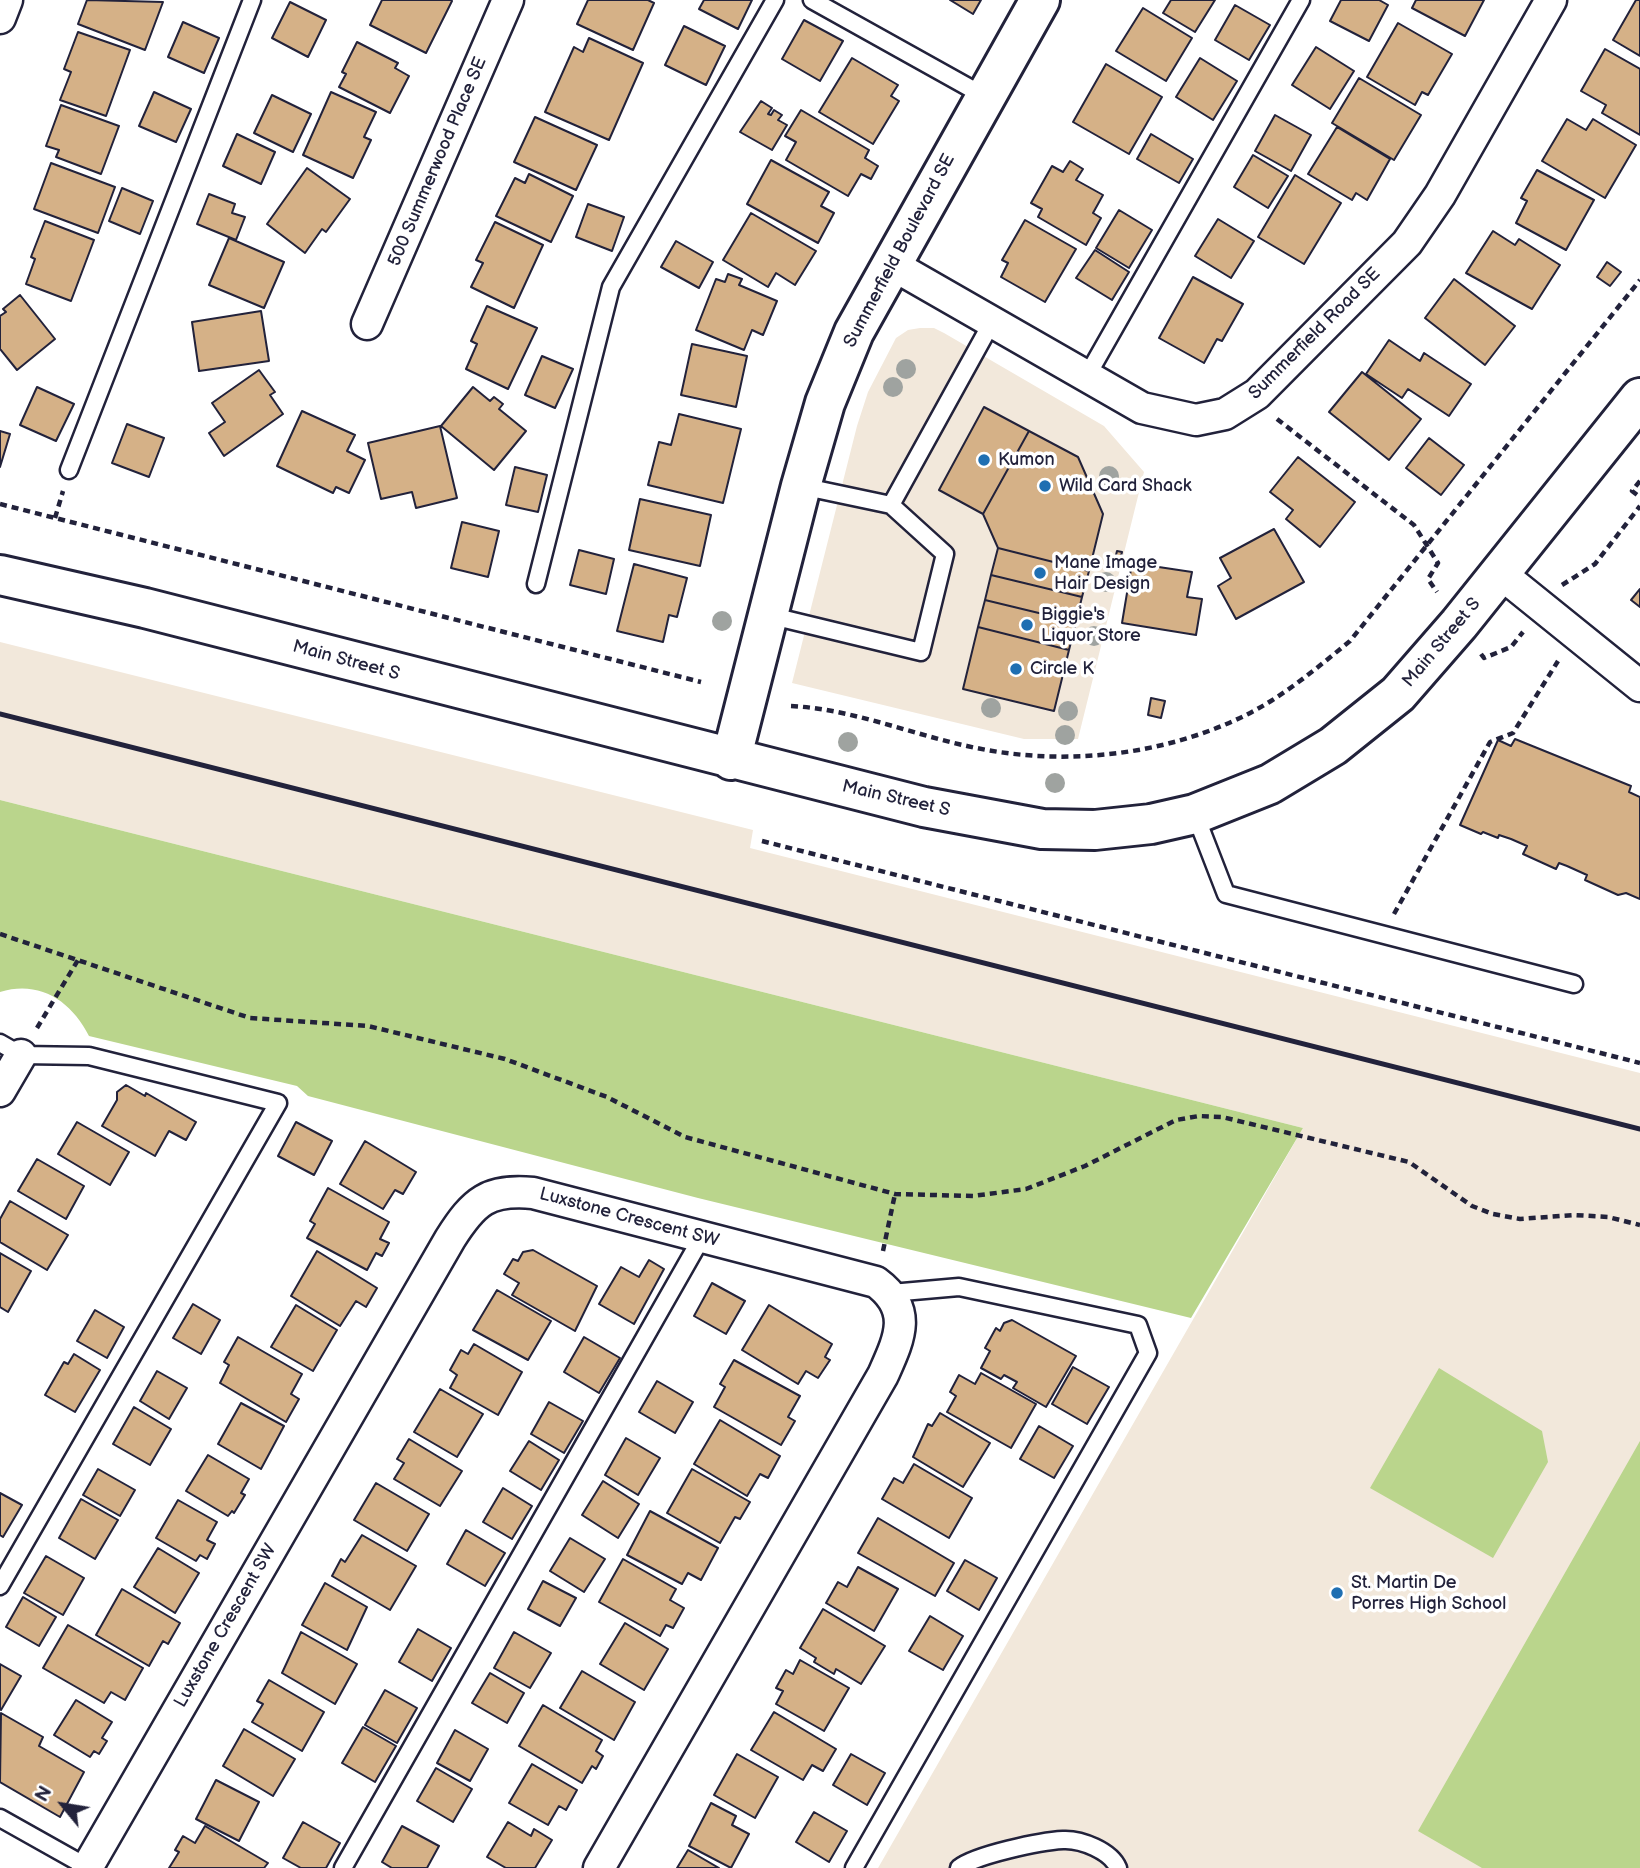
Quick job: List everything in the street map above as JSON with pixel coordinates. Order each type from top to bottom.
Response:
[{"type":"main road","name":"Summerfield Boulevard SE","points":[[731,760],[801,486],[835,379],[854,332],[1040,0]]},
{"type":"main road","name":"Main Street S","points":[[0,575],[158,612],[924,807],[1042,828],[1095,831],[1195,814],[1270,784],[1333,746],[1398,694],[1459,624],[1640,398]]},
{"type":"street","points":[[0,18],[7,0]]},
{"type":"street","name":"500 Summerwood Place SE","points":[[367,324],[508,0]]},
{"type":"street","name":"Summerfield Road SE","points":[[891,264],[1142,408],[1196,419],[1225,414],[1251,400],[1407,243],[1440,195],[1552,0]]},
{"type":"street","points":[[1500,573],[1640,686]]},
{"type":"street","points":[[0,1091],[10,1049]]},
{"type":"street","name":"Luxstone Crescent SW","points":[[88,1868],[465,1215],[486,1197],[506,1191],[533,1193],[883,1287]]},
{"type":"street","points":[[599,1868],[883,1375],[896,1346],[902,1315],[883,1287]]},
{"type":"lane","points":[[69,470],[252,0]]},
{"type":"lane","points":[[536,584],[611,287],[775,0]]},
{"type":"lane","points":[[812,0],[986,97]]},
{"type":"lane","points":[[1087,376],[1301,0]]},
{"type":"lane","points":[[891,505],[992,322]]},
{"type":"lane","points":[[768,615],[921,652],[945,554],[891,505],[801,486]]},
{"type":"lane","points":[[1195,814],[1226,894],[1574,984]]},
{"type":"lane","points":[[0,1586],[278,1102],[89,1056],[10,1049]]},
{"type":"lane","points":[[343,1868],[702,1237]]},
{"type":"lane","points":[[854,1868],[1148,1353],[1138,1325],[959,1287],[883,1287]]},
{"type":"lane","points":[[0,1818],[88,1868]]},
{"type":"lane","points":[[959,1868],[1015,1848],[1065,1839],[1094,1846],[1116,1862],[1118,1868]]},
{"type":"path","points":[[791,706],[820,708],[968,746],[1036,758],[1106,755],[1198,736],[1258,709],[1296,685],[1350,641],[1640,280]]},
{"type":"path","points":[[1251,400],[1415,525],[1438,562],[1428,579],[1484,658],[1511,648],[1563,583],[1595,564],[1640,506]]},
{"type":"path","points":[[1640,481],[1632,491],[1640,497]]},
{"type":"path","points":[[0,504],[701,682]]},
{"type":"path","points":[[1383,934],[1490,741],[1513,733],[1575,634]]},
{"type":"path","points":[[762,841],[1640,1063]]},
{"type":"path","points":[[0,934],[250,1018],[368,1026],[505,1059],[607,1097],[685,1137],[895,1194],[973,1196],[1026,1189],[1085,1166],[1176,1120],[1199,1116],[1222,1118],[1409,1162],[1472,1206],[1493,1214],[1520,1219],[1597,1216],[1640,1225]]},
{"type":"path","points":[[10,1049],[79,960]]},
{"type":"path","points":[[883,1287],[895,1194]]},
{"type":"shaded area","points":[[934,328],[944,333],[1104,426],[1144,472],[1078,739],[1024,739],[792,683],[868,392],[896,338],[908,330]]},
{"type":"shaded area","name":"St. Martin De Porres High School","points":[[0,642],[753,830],[750,848],[1640,1073],[1640,1868],[878,1868],[1303,1128],[0,800]]},
{"type":"green space","points":[[0,800],[1303,1128],[1191,1318],[698,1198],[308,1096],[297,1086],[89,1036],[73,1013],[53,996],[28,989],[0,992]]},
{"type":"green space","points":[[1439,1368],[1542,1431],[1548,1462],[1493,1558],[1370,1488]]},
{"type":"green space","points":[[1640,1441],[1640,1868],[1482,1868],[1418,1831]]},
{"type":"building","points":[[87,0],[163,2],[145,50],[78,24]]},
{"type":"building","points":[[382,0],[452,1],[426,53],[370,25]]},
{"type":"building","points":[[588,0],[648,0],[654,3],[633,50],[577,24]]},
{"type":"building","points":[[704,0],[752,0],[738,29],[699,9]]},
{"type":"building","points":[[950,0],[981,0],[973,14]]},
{"type":"building","points":[[1171,0],[1215,0],[1195,32],[1163,13]]},
{"type":"building","points":[[1341,0],[1379,0],[1388,5],[1369,41],[1330,21]]},
{"type":"building","points":[[1416,0],[1484,0],[1465,36],[1412,8]]},
{"type":"building","points":[[1636,0],[1640,0],[1640,56],[1613,40]]},
{"type":"building","points":[[290,2],[326,20],[308,57],[272,38]]},
{"type":"building","points":[[1235,5],[1270,25],[1249,60],[1215,40]]},
{"type":"building","points":[[1143,8],[1192,38],[1166,81],[1116,51]]},
{"type":"building","points":[[804,20],[843,41],[820,81],[782,59]]},
{"type":"building","points":[[183,22],[219,38],[204,73],[168,57]]},
{"type":"building","points":[[1398,23],[1452,54],[1428,95],[1422,92],[1415,105],[1367,77]]},
{"type":"building","points":[[684,26],[725,46],[706,85],[665,65]]},
{"type":"building","points":[[78,32],[130,50],[106,116],[60,100],[71,72],[64,69]]},
{"type":"building","points":[[589,38],[643,63],[609,140],[545,112],[574,47],[583,52]]},
{"type":"building","points":[[357,42],[398,63],[395,68],[409,76],[390,113],[339,87],[346,74],[342,72]]},
{"type":"building","points":[[1316,47],[1354,71],[1330,109],[1292,85]]},
{"type":"building","points":[[1605,49],[1640,69],[1640,135],[1602,113],[1606,105],[1581,91]]},
{"type":"building","points":[[852,58],[898,85],[891,96],[899,101],[873,144],[819,112]]},
{"type":"building","points":[[1200,58],[1237,81],[1213,120],[1176,97]]},
{"type":"building","points":[[1106,64],[1162,97],[1129,154],[1073,122]]},
{"type":"building","points":[[1359,78],[1421,115],[1394,160],[1332,123]]},
{"type":"building","points":[[154,92],[191,109],[176,142],[139,126]]},
{"type":"building","points":[[331,92],[376,112],[364,137],[371,140],[353,178],[303,155]]},
{"type":"building","points":[[272,95],[311,114],[293,152],[254,133]]},
{"type":"building","points":[[761,101],[772,108],[768,114],[771,115],[774,110],[782,115],[778,120],[787,125],[772,150],[740,132]]},
{"type":"building","points":[[61,105],[119,126],[101,174],[56,157],[59,150],[46,146]]},
{"type":"building","points":[[801,110],[869,150],[865,158],[878,166],[871,179],[861,174],[848,196],[786,160],[796,142],[785,136]]},
{"type":"building","points":[[1275,115],[1311,135],[1291,171],[1255,151]]},
{"type":"building","points":[[535,117],[597,145],[576,190],[514,162]]},
{"type":"building","points":[[1567,119],[1586,130],[1593,119],[1636,145],[1605,198],[1542,161]]},
{"type":"building","points":[[1337,127],[1390,159],[1367,200],[1356,193],[1352,200],[1308,174]]},
{"type":"building","points":[[237,134],[275,152],[261,184],[223,166]]},
{"type":"building","points":[[1151,134],[1193,159],[1179,183],[1137,159]]},
{"type":"building","points":[[1253,155],[1288,176],[1268,208],[1234,187]]},
{"type":"building","points":[[771,160],[829,192],[821,206],[834,213],[818,243],[747,204]]},
{"type":"building","points":[[1070,161],[1083,169],[1076,180],[1103,195],[1093,213],[1101,218],[1086,245],[1038,217],[1042,209],[1031,203],[1052,166],[1063,172]]},
{"type":"building","points":[[51,163],[115,187],[98,233],[34,209]]},
{"type":"building","points":[[307,168],[350,199],[326,232],[322,229],[305,253],[267,224]]},
{"type":"building","points":[[1537,170],[1594,200],[1566,250],[1516,223],[1527,201],[1521,198]]},
{"type":"building","points":[[529,174],[573,196],[551,242],[496,216],[515,178],[525,183]]},
{"type":"building","points":[[1295,175],[1341,203],[1304,264],[1258,237]]},
{"type":"building","points":[[122,188],[153,201],[140,234],[109,221]]},
{"type":"building","points":[[209,194],[235,204],[232,213],[245,217],[236,240],[197,224]]},
{"type":"building","points":[[588,204],[624,217],[612,251],[576,237]]},
{"type":"building","points":[[1119,210],[1152,230],[1129,268],[1096,248]]},
{"type":"building","points":[[751,213],[816,251],[795,285],[776,273],[768,287],[723,260]]},
{"type":"building","points":[[1218,219],[1254,241],[1231,278],[1195,256]]},
{"type":"building","points":[[1025,220],[1076,249],[1045,302],[1001,277],[1008,263],[1002,260]]},
{"type":"building","points":[[45,221],[94,240],[71,301],[26,284],[35,259],[31,257]]},
{"type":"building","points":[[495,222],[543,245],[514,308],[471,287],[483,263],[476,260]]},
{"type":"building","points":[[1493,231],[1515,245],[1519,239],[1560,265],[1532,309],[1466,273]]},
{"type":"building","points":[[229,238],[284,262],[264,308],[209,285]]},
{"type":"building","points":[[676,241],[713,262],[699,288],[661,267]]},
{"type":"building","points":[[1095,250],[1129,272],[1112,300],[1076,278]]},
{"type":"building","points":[[1607,262],[1621,272],[1610,286],[1597,277]]},
{"type":"building","points":[[728,274],[742,279],[739,285],[777,301],[763,335],[752,330],[744,350],[696,330],[716,279],[725,282]]},
{"type":"building","points":[[1193,277],[1243,304],[1222,341],[1217,339],[1204,363],[1159,338]]},
{"type":"building","points":[[1454,279],[1515,326],[1485,365],[1425,318]]},
{"type":"building","points":[[20,295],[55,339],[17,370],[0,349],[0,316],[6,312],[3,309]]},
{"type":"building","points":[[487,306],[537,328],[508,389],[466,369],[477,344],[471,341]]},
{"type":"building","points":[[261,311],[269,361],[199,371],[192,322]]},
{"type":"building","points":[[1389,340],[1420,361],[1424,353],[1471,384],[1449,416],[1408,389],[1402,398],[1366,374]]},
{"type":"building","points":[[692,344],[747,356],[736,407],[681,395]]},
{"type":"building","points":[[542,356],[573,369],[555,408],[525,395]]},
{"type":"building","points":[[259,370],[275,392],[270,395],[283,414],[224,456],[209,433],[225,422],[212,403]]},
{"type":"building","points":[[1362,372],[1421,419],[1389,460],[1329,412]]},
{"type":"building","points":[[37,387],[74,404],[56,441],[20,425]]},
{"type":"building","points":[[473,387],[490,401],[494,397],[503,404],[499,409],[526,431],[494,470],[441,426]]},
{"type":"building","name":"Kumon","points":[[984,407],[1029,431],[983,514],[939,490]]},
{"type":"building","points":[[302,411],[355,435],[347,451],[365,460],[349,493],[336,487],[333,493],[277,466]]},
{"type":"building","points":[[679,414],[741,429],[723,503],[648,485],[659,442],[671,445]]},
{"type":"building","points":[[127,424],[164,438],[149,477],[112,463]]},
{"type":"building","points":[[440,426],[457,498],[416,508],[412,492],[381,499],[368,443]]},
{"type":"building","points":[[0,431],[10,434],[0,467]]},
{"type":"building","name":"Wild Card Shack","points":[[1029,431],[1078,457],[1103,514],[1089,571],[998,548],[983,514]]},
{"type":"building","points":[[1429,438],[1464,465],[1441,495],[1406,468]]},
{"type":"building","points":[[1298,457],[1355,502],[1320,547],[1286,519],[1293,510],[1270,492]]},
{"type":"building","points":[[515,467],[547,475],[538,512],[506,505]]},
{"type":"building","points":[[640,499],[711,515],[700,566],[629,550]]},
{"type":"building","points":[[462,522],[499,531],[488,577],[451,568]]},
{"type":"building","points":[[1274,529],[1304,582],[1236,619],[1218,586],[1231,578],[1220,558]]},
{"type":"building","name":"Mane Image Hair Design","points":[[998,548],[1089,571],[1082,597],[991,575]]},
{"type":"building","points":[[579,550],[614,559],[606,594],[570,585]]},
{"type":"building","points":[[1117,551],[1122,552],[1119,564],[1114,563]]},
{"type":"building","points":[[1132,563],[1192,572],[1187,597],[1202,599],[1196,635],[1122,623]]},
{"type":"building","points":[[634,564],[687,578],[677,617],[669,615],[663,642],[617,631]]},
{"type":"building","points":[[991,575],[1082,597],[1076,622],[985,600]]},
{"type":"building","points":[[1640,589],[1640,607],[1631,600]]},
{"type":"building","name":"Biggie's Liquor Store","points":[[985,600],[1076,622],[1069,650],[978,627]]},
{"type":"building","name":"Circle K","points":[[978,627],[1069,650],[1054,711],[963,689]]},
{"type":"building","points":[[1151,698],[1165,701],[1161,718],[1148,715]]},
{"type":"building","points":[[1515,739],[1631,786],[1629,792],[1640,797],[1640,899],[1626,893],[1618,895],[1585,880],[1587,875],[1567,866],[1559,863],[1556,869],[1523,854],[1527,846],[1511,839],[1499,835],[1498,838],[1483,832],[1481,834],[1460,825],[1498,740],[1511,746]]},
{"type":"building","points":[[126,1085],[145,1096],[146,1093],[196,1122],[186,1140],[169,1131],[155,1156],[102,1126],[117,1100],[117,1092]]},
{"type":"building","points":[[77,1122],[129,1152],[110,1185],[58,1154]]},
{"type":"building","points":[[296,1122],[332,1141],[314,1175],[278,1156]]},
{"type":"building","points":[[365,1141],[416,1172],[403,1194],[395,1190],[383,1209],[340,1184]]},
{"type":"building","points":[[37,1159],[84,1186],[66,1219],[18,1191]]},
{"type":"building","points":[[328,1188],[389,1222],[380,1239],[389,1243],[382,1256],[376,1253],[367,1270],[307,1238],[315,1224],[310,1221]]},
{"type":"building","points":[[10,1201],[68,1235],[47,1270],[0,1242],[0,1219]]},
{"type":"building","points":[[533,1250],[597,1286],[575,1331],[512,1295],[519,1283],[504,1274],[513,1259],[518,1261],[523,1252]]},
{"type":"building","points":[[317,1251],[377,1288],[366,1307],[356,1301],[340,1326],[291,1296]]},
{"type":"building","points":[[0,1253],[31,1271],[8,1312],[0,1307]]},
{"type":"building","points":[[649,1260],[664,1269],[634,1324],[599,1304],[621,1267],[639,1277]]},
{"type":"building","points":[[712,1283],[745,1301],[726,1334],[694,1316]]},
{"type":"building","points":[[497,1290],[551,1321],[528,1360],[473,1330]]},
{"type":"building","points":[[193,1304],[220,1320],[201,1354],[173,1338]]},
{"type":"building","points":[[296,1305],[337,1330],[313,1371],[271,1347]]},
{"type":"building","points":[[769,1305],[832,1344],[825,1357],[830,1360],[818,1378],[806,1371],[798,1384],[742,1350]]},
{"type":"building","points":[[95,1310],[124,1327],[107,1358],[77,1341]]},
{"type":"building","points":[[1012,1320],[1076,1356],[1046,1407],[1013,1388],[1017,1382],[1004,1375],[1001,1379],[981,1368],[990,1351],[985,1348],[996,1328],[1000,1331],[1004,1323]]},
{"type":"building","points":[[238,1337],[302,1374],[291,1394],[299,1399],[286,1422],[220,1383],[229,1365],[224,1362]]},
{"type":"building","points":[[584,1337],[620,1358],[599,1393],[564,1372]]},
{"type":"building","points":[[474,1344],[522,1372],[498,1415],[450,1388],[457,1375],[450,1370],[461,1350],[468,1354]]},
{"type":"building","points":[[74,1354],[100,1370],[75,1412],[45,1395],[64,1362],[68,1364]]},
{"type":"building","points":[[734,1360],[800,1396],[788,1417],[795,1421],[781,1445],[714,1407],[725,1387],[720,1384]]},
{"type":"building","points":[[1073,1367],[1109,1387],[1087,1424],[1052,1404]]},
{"type":"building","points":[[157,1371],[187,1388],[169,1419],[140,1401]]},
{"type":"building","points":[[981,1373],[1036,1404],[1011,1448],[947,1412],[956,1396],[950,1392],[959,1375],[975,1384]]},
{"type":"building","points":[[657,1381],[693,1402],[675,1433],[639,1412]]},
{"type":"building","points":[[440,1389],[483,1414],[457,1457],[414,1432]]},
{"type":"building","points":[[549,1402],[583,1421],[564,1453],[531,1434]]},
{"type":"building","points":[[241,1403],[284,1426],[261,1469],[218,1444]]},
{"type":"building","points":[[134,1407],[171,1429],[150,1465],[113,1444]]},
{"type":"building","points":[[940,1413],[990,1443],[963,1487],[913,1457],[928,1424],[932,1426]]},
{"type":"building","points":[[720,1420],[780,1456],[768,1478],[760,1474],[747,1496],[694,1464]]},
{"type":"building","points":[[1039,1426],[1073,1446],[1054,1478],[1020,1459]]},
{"type":"building","points":[[626,1438],[660,1458],[638,1495],[605,1475]]},
{"type":"building","points":[[409,1439],[462,1471],[440,1506],[394,1479],[404,1463],[397,1459]]},
{"type":"building","points":[[529,1441],[559,1460],[541,1490],[510,1471]]},
{"type":"building","points":[[208,1455],[249,1479],[241,1493],[245,1495],[234,1513],[232,1511],[228,1516],[186,1491]]},
{"type":"building","points":[[914,1464],[972,1498],[949,1538],[882,1499],[894,1478],[903,1483]]},
{"type":"building","points":[[98,1469],[135,1490],[120,1516],[83,1495]]},
{"type":"building","points":[[692,1469],[750,1502],[740,1519],[735,1517],[720,1543],[667,1513]]},
{"type":"building","points":[[603,1481],[639,1504],[618,1538],[582,1515]]},
{"type":"building","points":[[376,1483],[429,1514],[407,1551],[354,1520]]},
{"type":"building","points":[[503,1488],[532,1506],[512,1539],[483,1522]]},
{"type":"building","points":[[0,1493],[22,1505],[3,1537],[0,1535]]},
{"type":"building","points":[[81,1499],[118,1520],[95,1559],[59,1538]]},
{"type":"building","points":[[178,1500],[217,1522],[207,1540],[215,1544],[207,1559],[200,1555],[196,1561],[156,1538]]},
{"type":"building","points":[[650,1511],[718,1548],[701,1580],[688,1573],[682,1584],[627,1555]]},
{"type":"building","points":[[878,1518],[954,1563],[935,1596],[858,1553]]},
{"type":"building","points":[[466,1530],[505,1553],[485,1586],[447,1564]]},
{"type":"building","points":[[362,1535],[416,1566],[390,1610],[332,1576],[341,1559],[345,1562]]},
{"type":"building","points":[[570,1538],[605,1559],[584,1592],[550,1571]]},
{"type":"building","points":[[158,1548],[199,1573],[175,1613],[134,1587]]},
{"type":"building","points":[[46,1556],[84,1578],[63,1615],[24,1593]]},
{"type":"building","points":[[623,1559],[676,1589],[670,1600],[684,1608],[673,1628],[666,1625],[660,1636],[599,1602]]},
{"type":"building","points":[[965,1560],[997,1578],[979,1610],[947,1591]]},
{"type":"building","points":[[858,1567],[898,1589],[874,1631],[826,1603],[838,1582],[847,1587]]},
{"type":"building","points":[[543,1581],[576,1598],[560,1626],[528,1609]]},
{"type":"building","points":[[325,1583],[367,1607],[347,1650],[302,1625]]},
{"type":"building","points":[[122,1589],[180,1623],[168,1644],[163,1641],[149,1666],[96,1635]]},
{"type":"building","points":[[23,1597],[56,1617],[39,1646],[6,1627]]},
{"type":"building","points":[[823,1609],[885,1646],[861,1684],[836,1669],[834,1674],[814,1662],[816,1658],[800,1648]]},
{"type":"building","points":[[930,1616],[963,1636],[943,1670],[909,1651]]},
{"type":"building","points":[[625,1623],[668,1649],[644,1690],[600,1664]]},
{"type":"building","points":[[68,1625],[143,1668],[125,1700],[111,1692],[104,1703],[43,1668]]},
{"type":"building","points":[[418,1629],[451,1648],[432,1681],[399,1662]]},
{"type":"building","points":[[301,1632],[357,1664],[335,1704],[282,1673]]},
{"type":"building","points":[[514,1632],[551,1653],[530,1688],[494,1668]]},
{"type":"building","points":[[800,1660],[849,1688],[824,1731],[776,1704],[783,1691],[776,1688],[786,1670],[793,1674]]},
{"type":"building","points":[[0,1664],[21,1676],[1,1710],[0,1709]]},
{"type":"building","points":[[582,1671],[635,1702],[614,1740],[560,1708]]},
{"type":"building","points":[[490,1673],[524,1693],[507,1723],[472,1703]]},
{"type":"building","points":[[269,1680],[324,1712],[302,1751],[252,1722],[263,1704],[257,1701]]},
{"type":"building","points":[[385,1690],[417,1708],[397,1743],[365,1725]]},
{"type":"building","points":[[76,1700],[112,1722],[102,1738],[107,1741],[99,1754],[94,1751],[90,1757],[54,1735]]},
{"type":"building","points":[[543,1705],[602,1740],[596,1751],[603,1756],[596,1769],[592,1766],[582,1783],[519,1746]]},
{"type":"building","points":[[774,1712],[836,1749],[823,1771],[812,1765],[803,1780],[751,1750]]},
{"type":"building","points":[[1,1713],[43,1737],[39,1746],[84,1772],[60,1817],[0,1782]]},
{"type":"building","points":[[363,1727],[396,1746],[375,1782],[342,1763]]},
{"type":"building","points":[[244,1729],[295,1759],[273,1796],[223,1766]]},
{"type":"building","points":[[455,1730],[488,1749],[470,1781],[437,1763]]},
{"type":"building","points":[[737,1754],[778,1777],[755,1818],[714,1795]]},
{"type":"building","points":[[851,1754],[885,1773],[867,1805],[833,1785]]},
{"type":"building","points":[[532,1764],[577,1790],[566,1810],[559,1806],[548,1825],[509,1803]]},
{"type":"building","points":[[436,1768],[472,1789],[453,1822],[417,1801]]},
{"type":"building","points":[[216,1780],[259,1802],[239,1841],[196,1819]]},
{"type":"building","points":[[711,1803],[736,1816],[732,1825],[749,1834],[731,1868],[689,1846]]},
{"type":"building","points":[[814,1812],[847,1831],[829,1862],[796,1842]]},
{"type":"building","points":[[303,1822],[340,1843],[326,1868],[301,1868],[283,1858]]},
{"type":"building","points":[[508,1822],[531,1836],[534,1829],[552,1840],[535,1868],[506,1868],[487,1857]]},
{"type":"building","points":[[205,1826],[268,1863],[264,1868],[169,1868],[179,1852],[175,1850],[183,1836],[195,1843]]},
{"type":"building","points":[[402,1826],[439,1846],[427,1868],[392,1868],[382,1862]]},
{"type":"building","points":[[688,1850],[719,1868],[677,1868]]},
{"type":"railway","points":[[0,714],[1640,1129]]},
{"type":"place","name":"Kumon","points":[[984,460]]},
{"type":"place","name":"Wild Card Shack","points":[[1045,486]]},
{"type":"place","name":"Mane Image Hair Design","points":[[1040,573]]},
{"type":"place","name":"Biggie's Liquor Store","points":[[1027,625]]},
{"type":"place","name":"Circle K","points":[[1016,669]]},
{"type":"place","name":"St. Martin De Porres High School","points":[[1337,1593]]}]
